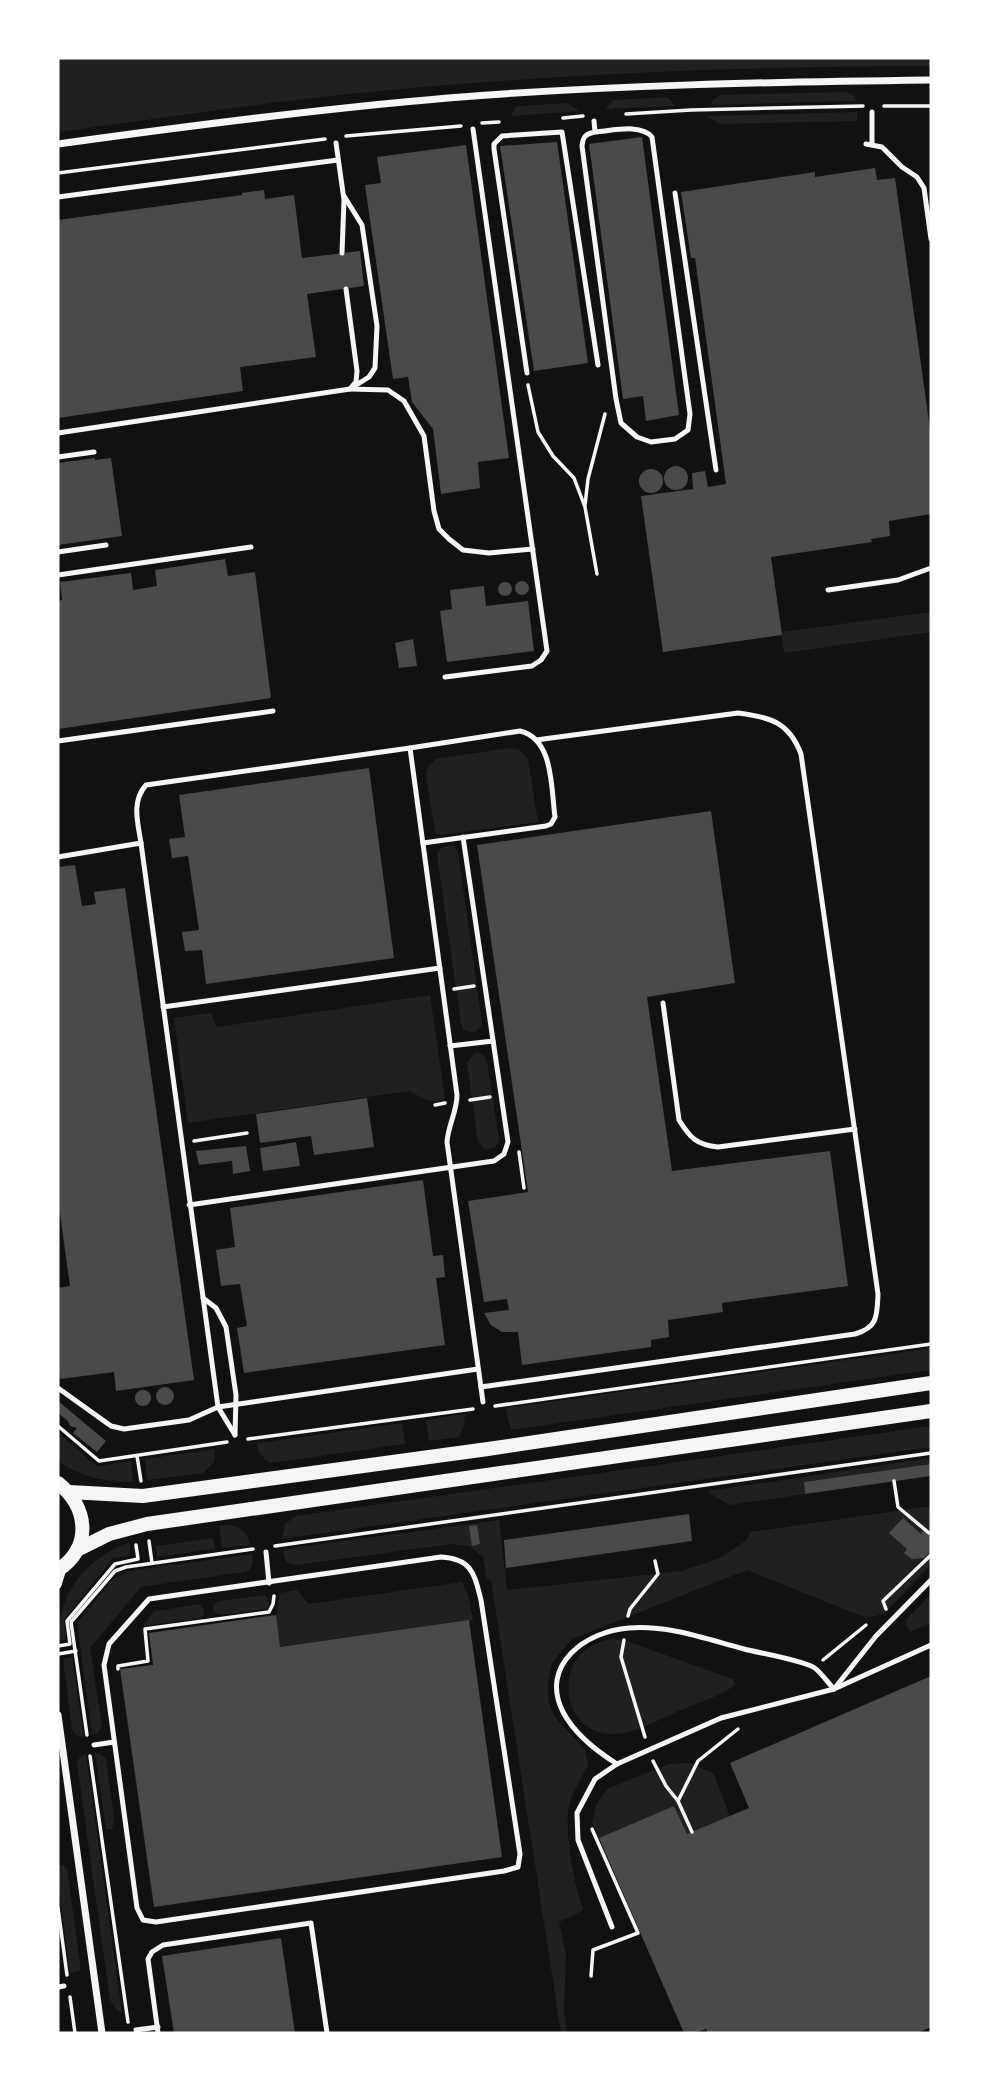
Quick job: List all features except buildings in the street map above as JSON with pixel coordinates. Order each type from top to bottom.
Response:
[{"type":"main road","points":[[63,1487],[130,1497],[502,1447],[931,1384]]},
{"type":"main road","points":[[77,1550],[109,1534],[134,1527],[931,1411]]},
{"type":"main road","points":[[61,1568],[77,1550],[81,1540],[82,1520],[75,1500],[63,1487]]},
{"type":"street","points":[[58,144],[292,114],[459,98],[690,85],[931,80]]},
{"type":"street","points":[[58,1585],[61,1568]]},
{"type":"street","points":[[58,1715],[102,2033]]},
{"type":"lane","points":[[872,112],[869,143],[891,153],[902,167],[917,177],[924,188],[931,239]]},
{"type":"lane","points":[[594,121],[595,132]]},
{"type":"lane","points":[[501,127],[502,136]]},
{"type":"lane","points":[[445,677],[532,666],[541,660],[547,651],[473,129]]},
{"type":"lane","points":[[640,130],[649,133],[652,138],[690,414],[688,430],[675,439],[651,442],[638,437],[621,423],[582,146],[587,134],[595,132],[640,130]]},
{"type":"lane","points":[[527,373],[494,149],[494,144],[502,136],[562,132],[598,365]]},
{"type":"lane","points":[[336,143],[344,196],[342,253]]},
{"type":"lane","points":[[58,197],[338,160]]},
{"type":"lane","points":[[675,193],[716,470]]},
{"type":"lane","points":[[344,196],[362,225],[377,326],[375,368],[369,377],[350,389]]},
{"type":"lane","points":[[346,289],[358,371],[356,382],[350,389]]},
{"type":"lane","points":[[58,433],[350,389],[388,390],[404,401],[424,436],[439,530],[463,550],[489,552],[533,549]]},
{"type":"lane","points":[[58,457],[94,452]]},
{"type":"lane","points":[[58,552],[106,545]]},
{"type":"lane","points":[[58,575],[251,547]]},
{"type":"lane","points":[[828,590],[898,580],[931,568]]},
{"type":"lane","points":[[58,740],[273,711]]},
{"type":"lane","points":[[481,1387],[855,1334],[868,1330],[877,1317],[878,1294],[801,754],[791,734],[786,728],[764,716],[738,713],[536,740]]},
{"type":"lane","points":[[202,1297],[216,1308],[226,1327],[236,1395],[235,1436],[218,1407],[202,1297],[189,1205],[141,843],[136,804],[139,793],[146,785],[520,731],[530,733],[547,761],[555,817],[551,824],[423,843]]},
{"type":"lane","points":[[410,748],[457,1105],[448,1127],[450,1167],[483,1402]]},
{"type":"lane","points":[[189,1205],[494,1161],[504,1154],[508,1142],[463,837]]},
{"type":"lane","points":[[58,857],[141,843]]},
{"type":"lane","points":[[163,1007],[440,968]]},
{"type":"lane","points":[[663,1003],[680,1120],[689,1136],[702,1146],[718,1147],[855,1129]]},
{"type":"lane","points":[[450,1046],[493,1041]]},
{"type":"lane","points":[[58,1388],[111,1426],[124,1429],[189,1420],[218,1407],[236,1404],[478,1370]]},
{"type":"lane","points":[[266,1552],[269,1583]]},
{"type":"lane","points":[[441,1557],[454,1558],[469,1566],[474,1574],[483,1613],[520,1854],[517,1867],[156,1922],[143,1920],[137,1908],[114,1742],[104,1665],[106,1654],[109,1644],[149,1599],[441,1557]]},
{"type":"lane","points":[[834,1689],[876,1636],[931,1580]]},
{"type":"lane","points":[[617,1764],[600,1753],[564,1714],[557,1697],[558,1678],[571,1651],[584,1641],[601,1634],[626,1628],[662,1628],[814,1667],[834,1689]]},
{"type":"lane","points":[[612,1927],[578,1840],[577,1813],[595,1779],[617,1764],[721,1718],[834,1689],[931,1645]]},
{"type":"lane","points":[[94,1745],[114,1742]]},
{"type":"lane","points":[[133,2030],[158,2030],[148,1959],[152,1952],[163,1945],[311,1923],[327,2033]]},
{"type":"path","points":[[527,373],[531,408],[538,432],[552,456],[574,478],[585,508],[597,574]]},
{"type":"path","points":[[585,508],[588,479],[605,416],[603,404]]},
{"type":"path","points":[[443,990],[485,985]]},
{"type":"path","points":[[181,1143],[247,1133]]},
{"type":"path","points":[[219,1438],[220,1444]]},
{"type":"path","points":[[133,2030],[71,1622],[116,1571],[125,1567],[931,1453]]},
{"type":"path","points":[[130,1497],[140,1475]]},
{"type":"path","points":[[894,1481],[898,1507],[931,1533]]},
{"type":"path","points":[[58,1646],[70,1644],[67,1621],[115,1564],[138,1559],[134,1527]]},
{"type":"path","points":[[655,1561],[658,1574],[630,1609],[621,1657],[654,1763],[666,1786],[678,1801],[692,1832]]},
{"type":"path","points":[[117,1670],[118,1666],[148,1661],[145,1629],[269,1612],[274,1596]]},
{"type":"path","points":[[58,1654],[76,1651]]},
{"type":"path","points":[[644,1768],[654,1763]]},
{"type":"path","points":[[590,1823],[638,1933],[593,1950],[591,1976]]},
{"type":"path","points":[[58,1908],[63,1986]]},
{"type":"path","points":[[70,1997],[75,2033]]},
{"type":"shaded area","points":[[58,58],[931,58],[931,66],[705,70],[480,82],[296,100],[58,132]]},
{"type":"shaded area","points":[[846,92],[854,95],[856,101],[711,105],[720,95]]},
{"type":"shaded area","points":[[666,97],[675,106],[606,109],[613,100]]},
{"type":"shaded area","points":[[568,103],[579,111],[511,116],[516,106]]},
{"type":"shaded area","points":[[857,112],[857,121],[720,124],[707,116]]},
{"type":"shaded area","points":[[931,612],[931,632],[784,653],[781,632]]},
{"type":"shaded area","points":[[509,748],[520,750],[528,759],[538,822],[442,835],[435,833],[426,775],[435,759]]},
{"type":"shaded area","points":[[448,845],[458,852],[482,1023],[474,1032],[463,1029],[461,1022],[437,854],[441,848]]},
{"type":"shaded area","points":[[430,995],[445,1098],[432,1101],[409,1091],[188,1123],[174,1018],[211,1013],[217,1027]]},
{"type":"shaded area","points":[[477,1053],[487,1060],[499,1140],[495,1148],[485,1149],[478,1141],[467,1063]]},
{"type":"shaded area","points":[[931,1348],[931,1370],[511,1430],[506,1408]]},
{"type":"shaded area","points":[[465,1414],[459,1437],[429,1441],[426,1420]]},
{"type":"shaded area","points":[[402,1423],[405,1444],[270,1463],[261,1455],[257,1446],[257,1443]]},
{"type":"shaded area","points":[[931,1426],[931,1447],[282,1539],[285,1524],[296,1516]]},
{"type":"shaded area","points":[[58,1433],[97,1466],[131,1461],[133,1482],[94,1478],[58,1461]]},
{"type":"shaded area","points":[[215,1449],[214,1462],[203,1473],[147,1480],[145,1459]]},
{"type":"shaded area","points":[[931,1458],[931,1464],[804,1482],[805,1494],[729,1505],[707,1491]]},
{"type":"shaded area","points":[[931,1508],[931,1564],[884,1614],[866,1618],[747,1570],[572,1639],[552,1663],[548,1700],[554,1716],[585,1750],[588,1765],[572,1796],[568,1816],[571,1858],[584,1910],[559,1922],[566,1955],[564,2012],[567,2033],[561,2033],[491,1580],[487,1580],[483,1557],[469,1546],[452,1544],[296,1565],[286,1562],[283,1549],[499,1520],[507,1590],[681,1571],[720,1558],[744,1542],[751,1532]]},
{"type":"shaded area","points":[[229,1525],[243,1531],[250,1545],[222,1548],[219,1526]]},
{"type":"shaded area","points":[[213,1538],[215,1549],[157,1557],[156,1546]]},
{"type":"shaded area","points":[[129,1542],[130,1556],[113,1558],[64,1620],[66,1640],[59,1640],[63,1607],[77,1580],[100,1558]]},
{"type":"shaded area","points":[[252,1554],[253,1562],[245,1572],[141,1587],[90,1648],[102,1726],[98,1733],[92,1735],[77,1623],[113,1579],[128,1571]]},
{"type":"shaded area","points":[[462,1582],[469,1598],[473,1620],[280,1647],[276,1615],[280,1593],[297,1590],[309,1604]]},
{"type":"shaded area","points":[[931,1594],[931,1623],[910,1632],[905,1621]]},
{"type":"shaded area","points":[[265,1595],[270,1604],[266,1609],[221,1615],[214,1612],[213,1606],[218,1601]]},
{"type":"shaded area","points":[[201,1604],[204,1613],[202,1618],[143,1626],[154,1611]]},
{"type":"shaded area","points":[[614,1639],[733,1679],[735,1685],[714,1697],[639,1729],[616,1734],[596,1731],[582,1722],[572,1707],[568,1690],[571,1673],[579,1657],[593,1645]]},
{"type":"shaded area","points":[[72,1657],[84,1737],[76,1735],[72,1730],[63,1659]]},
{"type":"shaded area","points":[[95,1753],[106,1759],[114,1819],[112,1829],[106,1829]]},
{"type":"shaded area","points":[[86,1754],[122,2013],[110,2000],[77,1763],[80,1757]]},
{"type":"shaded area","points":[[690,1763],[714,1774],[730,1817],[687,1834],[674,1806],[599,1838],[592,1823],[596,1805],[607,1789],[669,1764]]},
{"type":"shaded area","points":[[63,1865],[67,1869],[81,1970],[70,1973],[58,1881],[58,1866]]}]
